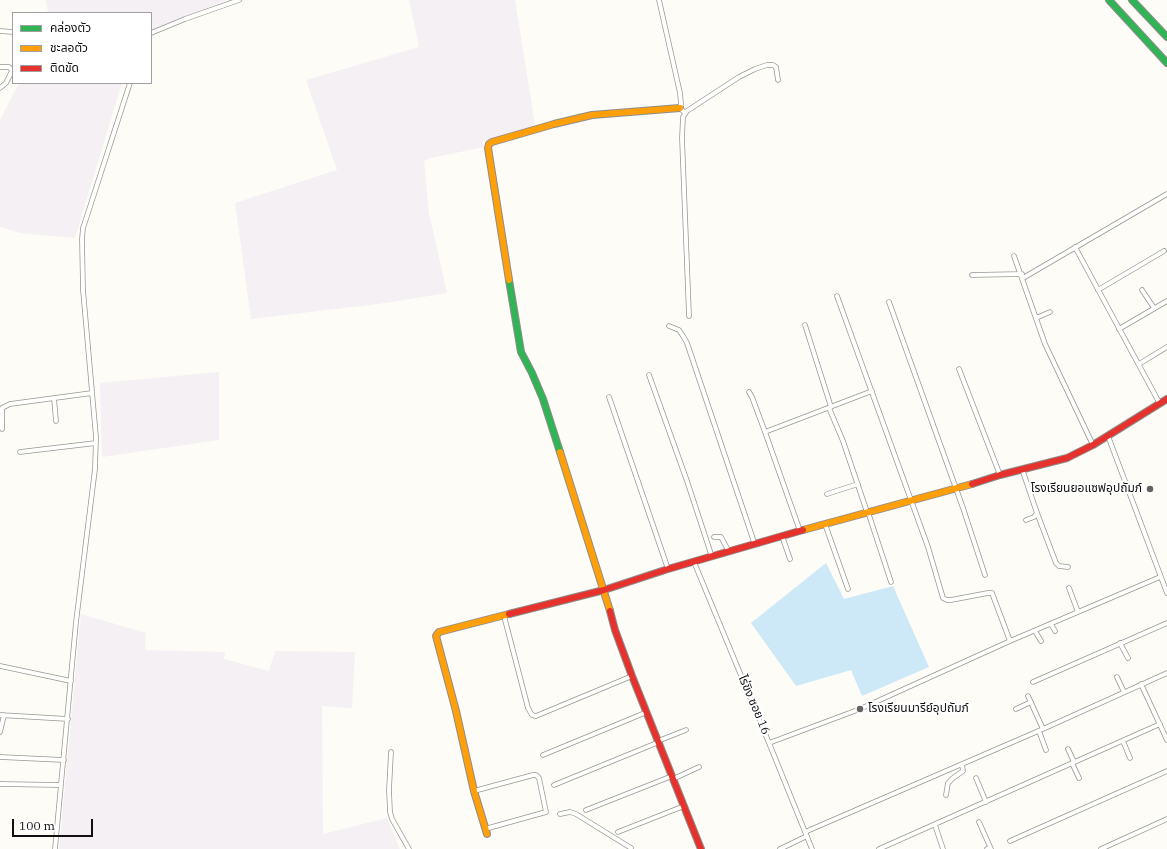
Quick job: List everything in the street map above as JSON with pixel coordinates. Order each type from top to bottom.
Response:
[{"type":"street","points":[[152,34],[185,19],[239,0]]},
{"type":"street","points":[[659,0],[680,93],[680,108]]},
{"type":"street","points":[[1109,0],[1167,63]]},
{"type":"street","points":[[1132,0],[1167,37]]},
{"type":"street","points":[[0,32],[12,32]]},
{"type":"street","points":[[689,316],[682,138],[682,124],[685,113],[739,77],[755,69],[773,64],[776,67],[778,80]]},
{"type":"street","points":[[0,67],[9,67],[12,71],[6,83],[1,87]]},
{"type":"street","points":[[55,849],[76,622],[94,482],[96,443],[84,290],[82,239],[84,224],[130,84]]},
{"type":"street","points":[[680,108],[685,113]]},
{"type":"street","points":[[680,108],[592,115],[554,124],[492,142],[489,144],[488,148],[519,344],[543,399],[552,425],[616,630],[632,676],[701,849]]},
{"type":"street","points":[[972,275],[1022,276],[1075,248],[1167,194]]},
{"type":"street","points":[[1075,248],[1160,404]]},
{"type":"street","points":[[1098,290],[1164,251]]},
{"type":"street","points":[[1014,256],[1045,344],[1093,445]]},
{"type":"street","points":[[1142,290],[1154,308]]},
{"type":"street","points":[[837,296],[928,547],[943,598],[951,600],[988,592],[992,593],[1010,641]]},
{"type":"street","points":[[1119,328],[1167,301]]},
{"type":"street","points":[[889,302],[963,508],[985,575]]},
{"type":"street","points":[[1036,318],[1050,312]]},
{"type":"street","points":[[805,325],[830,407],[868,512],[891,582]]},
{"type":"street","points":[[669,326],[679,330],[687,343],[755,544]]},
{"type":"street","points":[[1139,364],[1167,347]]},
{"type":"street","points":[[959,369],[1000,475]]},
{"type":"street","points":[[649,375],[712,557]]},
{"type":"street","points":[[765,432],[872,391]]},
{"type":"street","points":[[750,392],[800,531]]},
{"type":"street","points":[[2,429],[2,408],[16,402],[92,393]]},
{"type":"street","points":[[609,397],[668,569]]},
{"type":"street","points":[[54,398],[56,421]]},
{"type":"street","points":[[474,791],[536,775],[539,778],[546,812],[486,831],[474,791],[456,712],[436,636],[439,632],[604,590],[668,569],[782,536],[956,489],[1000,475],[1067,458],[1093,445],[1167,399]]},
{"type":"street","points":[[1108,436],[1167,593]]},
{"type":"street","points":[[20,452],[96,443]]},
{"type":"street","points":[[1022,469],[1056,563],[1059,566],[1068,567]]},
{"type":"street","points":[[827,494],[858,484]]},
{"type":"street","points":[[1026,520],[1034,517],[1037,513]]},
{"type":"street","points":[[825,524],[848,589]]},
{"type":"street","points":[[782,536],[790,559]]},
{"type":"street","points":[[714,537],[721,537],[729,552]]},
{"type":"street","name":"ไร่ขิง ซอย 16","points":[[694,562],[812,849]]},
{"type":"street","points":[[769,743],[860,709],[1010,641],[1160,577]]},
{"type":"street","points":[[1070,588],[1078,612]]},
{"type":"street","points":[[504,616],[528,708],[532,715],[536,716],[632,676]]},
{"type":"street","points":[[1033,682],[1167,623]]},
{"type":"street","points":[[1051,624],[1055,632]]},
{"type":"street","points":[[1035,631],[1041,642]]},
{"type":"street","points":[[1120,643],[1128,658]]},
{"type":"street","points":[[0,666],[71,681]]},
{"type":"street","points":[[780,849],[806,834],[1167,673]]},
{"type":"street","points":[[1117,677],[1124,692]]},
{"type":"street","points":[[1141,684],[1167,740]]},
{"type":"street","points":[[1028,696],[1041,730],[1046,750]]},
{"type":"street","points":[[1016,709],[1031,702]]},
{"type":"street","points":[[543,754],[646,712]]},
{"type":"street","points":[[0,732],[2,715],[68,719]]},
{"type":"street","points":[[879,849],[1160,724]]},
{"type":"street","points":[[554,785],[686,730]]},
{"type":"street","points":[[1123,740],[1130,758]]},
{"type":"street","points":[[1068,749],[1079,778]]},
{"type":"street","points":[[392,752],[389,790],[390,812],[392,819],[409,849]]},
{"type":"street","points":[[0,757],[64,760]]},
{"type":"street","points":[[946,795],[948,783],[962,771],[962,764]]},
{"type":"street","points":[[586,810],[700,767]]},
{"type":"street","points":[[1010,841],[1167,771]]},
{"type":"street","points":[[976,778],[986,802]]},
{"type":"street","points":[[0,784],[61,784]]},
{"type":"street","points":[[618,832],[684,806]]},
{"type":"street","points":[[560,814],[570,812],[576,814],[631,849]]},
{"type":"street","points":[[1101,849],[1167,819]]},
{"type":"street","points":[[979,822],[991,849]]},
{"type":"street","points":[[935,824],[943,849]]},
{"type":"street","points":[[1113,844],[1116,849]]},
{"type":"shaded area","points":[[46,0],[227,0],[152,30],[152,12],[48,12]]},
{"type":"shaded area","points":[[409,0],[515,0],[535,125],[482,142],[484,147],[431,158],[424,161],[429,213],[447,293],[386,303],[251,319],[235,203],[337,170],[306,80],[419,47]]},
{"type":"shaded area","points":[[18,84],[122,84],[75,238],[20,233],[0,227],[0,120]]},
{"type":"shaded area","points":[[219,372],[219,440],[102,457],[100,383]]},
{"type":"shaded area","points":[[81,614],[146,633],[145,650],[225,652],[224,659],[269,671],[275,651],[355,652],[352,708],[322,706],[323,834],[387,818],[400,849],[59,849]]},
{"type":"water","points":[[826,563],[844,599],[893,586],[929,667],[862,696],[851,670],[796,686],[751,623]]},
{"type":"traffic: fast","points":[[1109,0],[1167,63]]},
{"type":"traffic: fast","points":[[1132,0],[1167,37]]},
{"type":"traffic: fast","points":[[509,280],[521,352],[543,399],[560,452]]},
{"type":"traffic: slow","points":[[509,280],[488,148],[489,144],[554,124],[592,115],[680,108]]},
{"type":"traffic: slow","points":[[560,452],[610,611]]},
{"type":"traffic: slow","points":[[803,530],[972,484]]},
{"type":"traffic: slow","points":[[487,834],[474,791],[456,711],[436,636],[439,632],[509,614]]},
{"type":"traffic: jam","points":[[972,484],[1000,475],[1067,458],[1093,445],[1167,399]]},
{"type":"traffic: jam","points":[[509,614],[604,590],[668,569],[803,530]]},
{"type":"traffic: jam","points":[[610,611],[615,630],[632,676],[701,849]]},
{"type":"place","name":"โรงเรียนยอแซฟอุปถัมภ์","points":[[1150,489]]},
{"type":"place","name":"โรงเรียนมารีย์อุปถัมภ์","points":[[860,709]]}]
